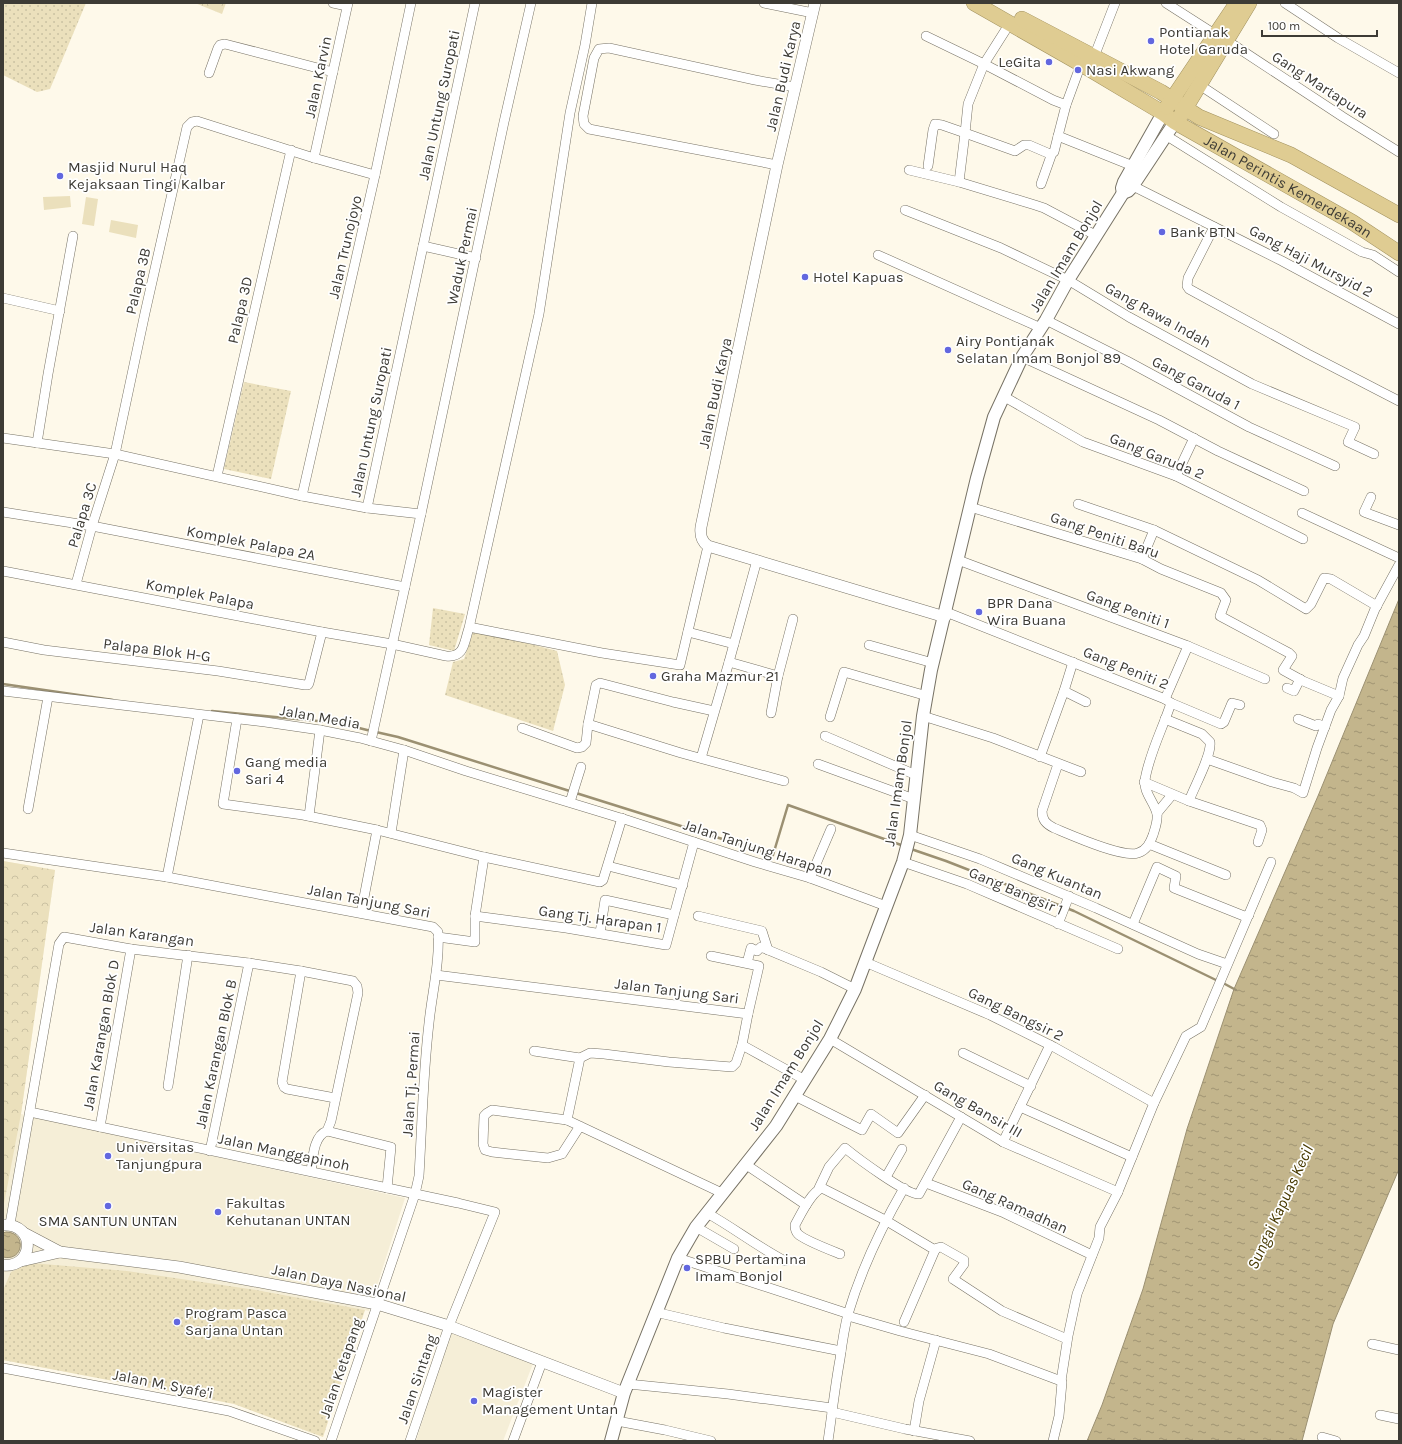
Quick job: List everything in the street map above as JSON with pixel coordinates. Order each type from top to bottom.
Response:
[{"type":"highway","points":[[974,3],[1010,23],[1088,61]]},
{"type":"highway","points":[[993,3],[1088,61]]},
{"type":"highway","points":[[1176,122],[1186,108],[1237,3]]},
{"type":"highway","points":[[1163,113],[1172,99],[1248,3]]},
{"type":"highway","name":"Jalan Perintis Kemerdekaan","points":[[1088,61],[1172,99],[1199,117],[1291,155],[1396,213]]},
{"type":"highway","name":"Jalan Perintis Kemerdekaan","points":[[1088,61],[1176,122],[1352,222],[1399,253]]},
{"type":"main road","name":"Jalan Imam Bonjol","points":[[1126,187],[1133,166],[1163,113]]},
{"type":"main road","name":"Jalan Imam Bonjol","points":[[611,1441],[626,1389],[655,1312],[678,1258],[696,1227],[776,1126],[830,1039],[855,989],[904,860],[910,836],[923,716],[933,663],[987,437],[1003,396],[1022,357],[1126,187],[1167,136],[1176,122]]},
{"type":"street","points":[[332,3],[348,4]]},
{"type":"street","name":"Jalan Trunojoyo","points":[[302,496],[375,174],[411,3]]},
{"type":"street","name":"Jalan Untung Suropati","points":[[3,438],[116,454],[302,496],[367,508],[475,3]]},
{"type":"street","name":"Waduk Permai","points":[[371,740],[531,3]]},
{"type":"street","name":"Komplek Palapa","points":[[3,571],[450,656],[459,654],[469,628],[539,314],[570,113],[585,45],[592,3]]},
{"type":"street","points":[[764,3],[814,8]]},
{"type":"street","points":[[1041,184],[1058,136],[1066,105],[1115,3]]},
{"type":"street","name":"Gang Martapura","points":[[1166,3],[1399,152]]},
{"type":"street","points":[[1285,3],[1334,36],[1399,73]]},
{"type":"street","name":"Jalan Karvin","points":[[314,158],[348,4]]},
{"type":"street","name":"Jalan Budi Karya","points":[[708,546],[702,539],[701,527],[777,165],[814,8]]},
{"type":"street","points":[[959,182],[968,104],[984,64],[1010,23]]},
{"type":"street","points":[[926,36],[1053,100],[1066,105]]},
{"type":"street","points":[[209,73],[218,48],[220,45],[225,44],[333,72]]},
{"type":"street","points":[[777,165],[589,129],[584,124],[583,119],[594,58],[599,50],[609,48],[795,87]]},
{"type":"street","points":[[1198,84],[1274,134]]},
{"type":"street","name":"Palapa 3B","points":[[116,454],[145,312],[187,126],[192,122],[197,121],[292,150]]},
{"type":"street","points":[[928,166],[935,124],[942,125],[1015,151],[1024,145],[1029,145],[1050,154],[1052,153]]},
{"type":"street","points":[[1058,136],[1133,166]]},
{"type":"street","points":[[1167,136],[1281,207],[1362,252],[1373,255],[1399,272]]},
{"type":"street","points":[[292,150],[314,158],[375,174]]},
{"type":"street","name":"Palapa 3D","points":[[216,476],[292,150]]},
{"type":"street","points":[[909,170],[959,182],[1044,208],[1097,236]]},
{"type":"street","name":"Gang Haji Mursyid 2","points":[[1126,187],[1214,227],[1282,261],[1399,324]]},
{"type":"street","name":"Gang Rawa Indah","points":[[905,210],[1001,248],[1068,280],[1129,317],[1252,384],[1355,427],[1348,442],[1374,454]]},
{"type":"street","points":[[1214,227],[1188,278],[1186,286],[1188,289],[1399,401]]},
{"type":"street","points":[[37,443],[73,236]]},
{"type":"street","points":[[423,246],[476,258]]},
{"type":"street","name":"Gang Garuda 1","points":[[878,255],[1127,361],[1249,427],[1335,466]]},
{"type":"street","points":[[3,298],[60,311]]},
{"type":"street","points":[[1022,357],[1159,420],[1304,491]]},
{"type":"street","name":"Gang Garuda 2","points":[[1003,396],[1083,442],[1176,476],[1303,539]]},
{"type":"street","points":[[1176,476],[1194,438]]},
{"type":"street","name":"Palapa 3C","points":[[76,584],[92,526],[116,454]]},
{"type":"street","points":[[1371,497],[1364,512],[1399,525]]},
{"type":"street","points":[[1078,504],[1154,530],[1258,580],[1306,609],[1311,604],[1324,578],[1331,579],[1377,606]]},
{"type":"street","name":"Gang Peniti Baru","points":[[970,507],[1142,559],[1161,569],[1221,593],[1226,600],[1220,616],[1289,653],[1292,656],[1283,670],[1300,679]]},
{"type":"street","points":[[367,508],[421,514]]},
{"type":"street","name":"Komplek Palapa 2A","points":[[3,512],[92,526],[404,587]]},
{"type":"street","points":[[1302,513],[1399,558]]},
{"type":"street","points":[[1142,559],[1154,530]]},
{"type":"street","points":[[474,628],[595,652],[679,665],[681,664],[708,546],[945,614]]},
{"type":"street","points":[[701,758],[757,560]]},
{"type":"street","name":"Gang Peniti 1","points":[[958,560],[1188,646],[1265,679]]},
{"type":"street","points":[[1207,759],[1272,782],[1294,788],[1303,793],[1331,710],[1340,696],[1343,678],[1377,606],[1399,565]]},
{"type":"street","name":"Gang Peniti 2","points":[[945,614],[1073,662],[1168,701],[1166,719],[1144,782]]},
{"type":"street","points":[[771,713],[778,676],[793,619]]},
{"type":"street","name":"Palapa Blok H-G","points":[[3,642],[44,650],[218,671],[308,685],[322,632]]},
{"type":"street","points":[[688,632],[734,644]]},
{"type":"street","points":[[869,645],[933,663]]},
{"type":"street","points":[[1188,646],[1168,701],[1220,724],[1224,722],[1232,703],[1240,705]]},
{"type":"street","points":[[729,662],[778,676]]},
{"type":"street","points":[[1040,757],[1073,662]]},
{"type":"street","points":[[830,717],[844,672],[927,696]]},
{"type":"street","points":[[1287,688],[1294,691],[1300,679],[1340,696]]},
{"type":"street","points":[[522,728],[578,748],[583,746],[586,742],[596,685],[600,683],[714,711]]},
{"type":"street","name":"Jalan Media","points":[[3,691],[320,730],[371,740],[466,771],[570,801],[622,818]]},
{"type":"street","points":[[1064,691],[1086,702]]},
{"type":"street","points":[[28,809],[48,697]]},
{"type":"street","points":[[167,877],[199,715]]},
{"type":"street","points":[[923,716],[993,738],[1081,772]]},
{"type":"street","points":[[237,719],[223,804],[309,816],[377,830],[484,857],[598,882],[603,880],[622,818]]},
{"type":"street","points":[[1166,719],[1199,733],[1208,739],[1210,743],[1207,759],[1189,801]]},
{"type":"street","points":[[1298,719],[1316,726],[1318,724],[1325,727]]},
{"type":"street","points":[[588,724],[784,781]]},
{"type":"street","points":[[309,816],[320,730]]},
{"type":"street","points":[[825,736],[916,775]]},
{"type":"street","points":[[391,833],[404,750]]},
{"type":"street","points":[[818,764],[914,799]]},
{"type":"street","points":[[1058,764],[1043,808],[1042,816],[1046,824],[1090,842],[1127,853],[1138,853],[1146,848],[1157,823],[1157,813],[1144,782]]},
{"type":"street","points":[[570,801],[581,767]]},
{"type":"street","points":[[1144,782],[1172,795],[1260,825],[1262,830],[1258,842]]},
{"type":"street","points":[[1157,813],[1172,795]]},
{"type":"street","name":"Jalan Tanjung Harapan","points":[[622,818],[810,878],[886,906]]},
{"type":"street","points":[[361,913],[377,830]]},
{"type":"street","points":[[810,878],[831,830]]},
{"type":"street","name":"Gang Kuantan","points":[[910,836],[980,859],[1068,900],[1133,924],[1190,950],[1227,964]]},
{"type":"street","name":"Gang Tj. Harapan 1","points":[[475,916],[566,928],[666,945],[694,842]]},
{"type":"street","points":[[1149,844],[1226,875]]},
{"type":"street","name":"Jalan Tanjung Sari","points":[[3,853],[167,877],[433,927],[438,932],[436,975],[748,1014],[742,1045],[736,1064],[732,1067],[669,1062],[590,1053],[580,1058]]},
{"type":"street","points":[[438,937],[475,942],[475,916],[484,857]]},
{"type":"street","name":"Gang Bangsir 1","points":[[904,860],[1059,922],[1118,949]]},
{"type":"street","points":[[1053,1441],[1061,1402],[1061,1381],[1067,1339],[1077,1294],[1099,1238],[1100,1227],[1118,1192],[1152,1102],[1186,1036],[1201,1027],[1271,862]]},
{"type":"street","points":[[608,866],[683,885]]},
{"type":"street","points":[[1133,924],[1157,867],[1176,876],[1174,888],[1244,916],[1249,915]]},
{"type":"street","points":[[600,934],[605,900],[674,915]]},
{"type":"street","points":[[1059,922],[1068,900]]},
{"type":"street","points":[[698,916],[762,931],[765,949]]},
{"type":"street","name":"Jalan Karangan","points":[[6,1225],[30,1112],[60,941],[67,937],[131,949],[301,970],[355,982],[358,993],[335,1098],[327,1131],[322,1133],[319,1137],[316,1146],[311,1171]]},
{"type":"street","points":[[747,963],[751,948],[758,951],[765,949],[821,972],[855,989]]},
{"type":"street","name":"Jalan Karangan Blok D","points":[[100,1127],[131,949]]},
{"type":"street","points":[[168,1086],[188,955]]},
{"type":"street","points":[[711,956],[759,966],[748,1014]]},
{"type":"street","name":"Gang Bangsir 2","points":[[865,962],[984,1012],[1050,1045],[1152,1102]]},
{"type":"street","name":"Jalan Karangan Blok B","points":[[210,1151],[249,963]]},
{"type":"street","points":[[301,970],[282,1084],[290,1090],[335,1098]]},
{"type":"street","name":"Jalan Tj. Permai","points":[[377,1304],[409,1217],[419,1176],[429,1024],[436,975]]},
{"type":"street","name":"Gang Bansir III","points":[[830,1039],[1003,1142],[1118,1192]]},
{"type":"street","points":[[742,1045],[805,1080]]},
{"type":"street","points":[[1003,1142],[1050,1045]]},
{"type":"street","points":[[534,1051],[580,1058],[567,1120]]},
{"type":"street","points":[[963,1053],[1031,1086]]},
{"type":"street","points":[[795,1096],[836,1116],[856,1128],[862,1130],[871,1114],[898,1133],[925,1095]]},
{"type":"street","points":[[1020,1107],[1132,1157]]},
{"type":"street","points":[[580,1126],[562,1154],[548,1158],[492,1152],[488,1151],[484,1147],[484,1116],[492,1110],[567,1120],[580,1126],[722,1193]]},
{"type":"street","name":"Jalan Manggapinoh","points":[[30,1112],[415,1194]]},
{"type":"street","points":[[840,1254],[801,1236],[796,1231],[795,1225],[806,1205],[819,1188],[829,1167],[844,1148],[886,1177],[918,1195],[926,1183],[938,1157],[961,1117]]},
{"type":"street","points":[[327,1131],[391,1147],[388,1188]]},
{"type":"street","points":[[886,1177],[902,1149]]},
{"type":"street","points":[[745,1164],[806,1205]]},
{"type":"street","name":"Gang Ramadhan","points":[[926,1183],[1002,1212],[1092,1255]]},
{"type":"street","points":[[819,1188],[825,1188],[885,1220],[935,1250]]},
{"type":"street","points":[[828,1441],[848,1315],[861,1276],[885,1220],[904,1188]]},
{"type":"street","name":"Jalan Sintang","points":[[410,1441],[450,1326],[495,1212],[415,1194]]},
{"type":"street","points":[[707,1213],[770,1253],[786,1261]]},
{"type":"street","name":"Jalan Daya Nasional","points":[[6,1225],[15,1226],[24,1233],[60,1252]]},
{"type":"street","points":[[696,1227],[734,1249]]},
{"type":"street","points":[[21,1261],[26,1255],[28,1248],[24,1233]]},
{"type":"street","points":[[904,1322],[935,1250],[941,1247],[964,1260],[964,1264],[953,1279],[1002,1311],[1067,1339]]},
{"type":"street","name":"Jalan Daya Nasional","points":[[3,1268],[21,1261],[60,1252],[179,1266],[377,1304],[450,1326],[542,1362],[626,1389]]},
{"type":"street","points":[[678,1258],[848,1315],[994,1356],[1061,1381]]},
{"type":"street","name":"Jalan Ketapang","points":[[331,1441],[377,1304]]},
{"type":"street","points":[[655,1312],[841,1352]]},
{"type":"street","points":[[914,1431],[919,1401],[936,1340]]},
{"type":"street","points":[[1372,1344],[1399,1350]]},
{"type":"street","points":[[513,1441],[542,1362]]},
{"type":"street","name":"Jalan M. Syafe'i","points":[[3,1368],[229,1411],[315,1441]]},
{"type":"street","points":[[626,1389],[728,1394],[832,1410],[914,1431],[970,1441]]},
{"type":"street","points":[[1380,1415],[1399,1419]]},
{"type":"street","points":[[617,1422],[665,1430],[711,1441]]},
{"type":"street","points":[[1322,1437],[1336,1441]]},
{"type":"shaded area","name":"Universitas Tanjungpura","points":[[3,861],[55,870],[21,1114],[405,1198],[369,1311],[262,1291],[106,1379],[3,1360]]},
{"type":"shaded area","name":"Magister Management Untan","points":[[451,1332],[534,1361],[503,1441],[416,1441]]},
{"type":"green space","points":[[3,3],[86,3],[50,89],[37,92],[3,75]]},
{"type":"green space","points":[[195,3],[226,3],[222,14]]},
{"type":"green space","points":[[70,196],[71,207],[44,210],[43,197]]},
{"type":"green space","points":[[86,197],[98,199],[94,226],[82,224]]},
{"type":"green space","points":[[111,220],[138,225],[136,238],[109,232]]},
{"type":"green space","points":[[244,382],[291,391],[271,479],[224,469]]},
{"type":"green space","points":[[433,608],[465,614],[454,651],[429,645]]},
{"type":"green space","points":[[474,629],[557,651],[565,685],[553,731],[445,695],[453,662],[464,659]]},
{"type":"green space","points":[[3,861],[55,870],[21,1114],[3,1209]]},
{"type":"green space","points":[[31,1263],[127,1271],[262,1291],[365,1310],[323,1437],[234,1404],[3,1360],[4,1288],[11,1272]]},
{"type":"water","name":"Sungai Kapuas Kecil","points":[[1399,599],[1399,1169],[1333,1324],[1302,1441],[1087,1441],[1102,1405],[1143,1289],[1187,1129],[1234,989],[1318,796]]},
{"type":"water","points":[[3,1233],[13,1233],[20,1241],[19,1251],[10,1257],[3,1257]]},
{"type":"waterway","points":[[3,684],[113,700]]},
{"type":"waterway","points":[[212,711],[339,723],[371,731]]},
{"type":"waterway","points":[[376,732],[398,737],[773,855],[788,805],[904,846]]},
{"type":"waterway","points":[[911,849],[946,861],[1074,911],[1218,981]]},
{"type":"waterway","points":[[1223,983],[1236,990]]},
{"type":"place","name":"Pontianak Hotel Garuda","points":[[1151,41]]},
{"type":"place","name":"LeGita","points":[[1049,62]]},
{"type":"place","name":"Nasi Akwang","points":[[1078,70]]},
{"type":"place","name":"Masjid Nurul Haq Kejaksaan Tingi Kalbar","points":[[60,176]]},
{"type":"place","name":"Bank BTN","points":[[1162,232]]},
{"type":"place","name":"Hotel Kapuas","points":[[805,277]]},
{"type":"place","name":"Airy Pontianak Selatan Imam Bonjol 89","points":[[948,350]]},
{"type":"place","name":"BPR Dana Wira Buana","points":[[979,612]]},
{"type":"place","name":"Graha Mazmur 21","points":[[653,676]]},
{"type":"place","name":"Gang media Sari 4","points":[[237,771]]},
{"type":"place","name":"Universitas Tanjungpura","points":[[108,1156]]},
{"type":"place","name":"SMA SANTUN UNTAN","points":[[108,1206]]},
{"type":"place","name":"Fakultas Kehutanan UNTAN","points":[[218,1212]]},
{"type":"place","name":"SPBU Pertamina Imam Bonjol","points":[[687,1268]]},
{"type":"place","name":"Program Pasca Sarjana Untan","points":[[177,1322]]},
{"type":"place","name":"Magister Management Untan","points":[[474,1401]]}]
